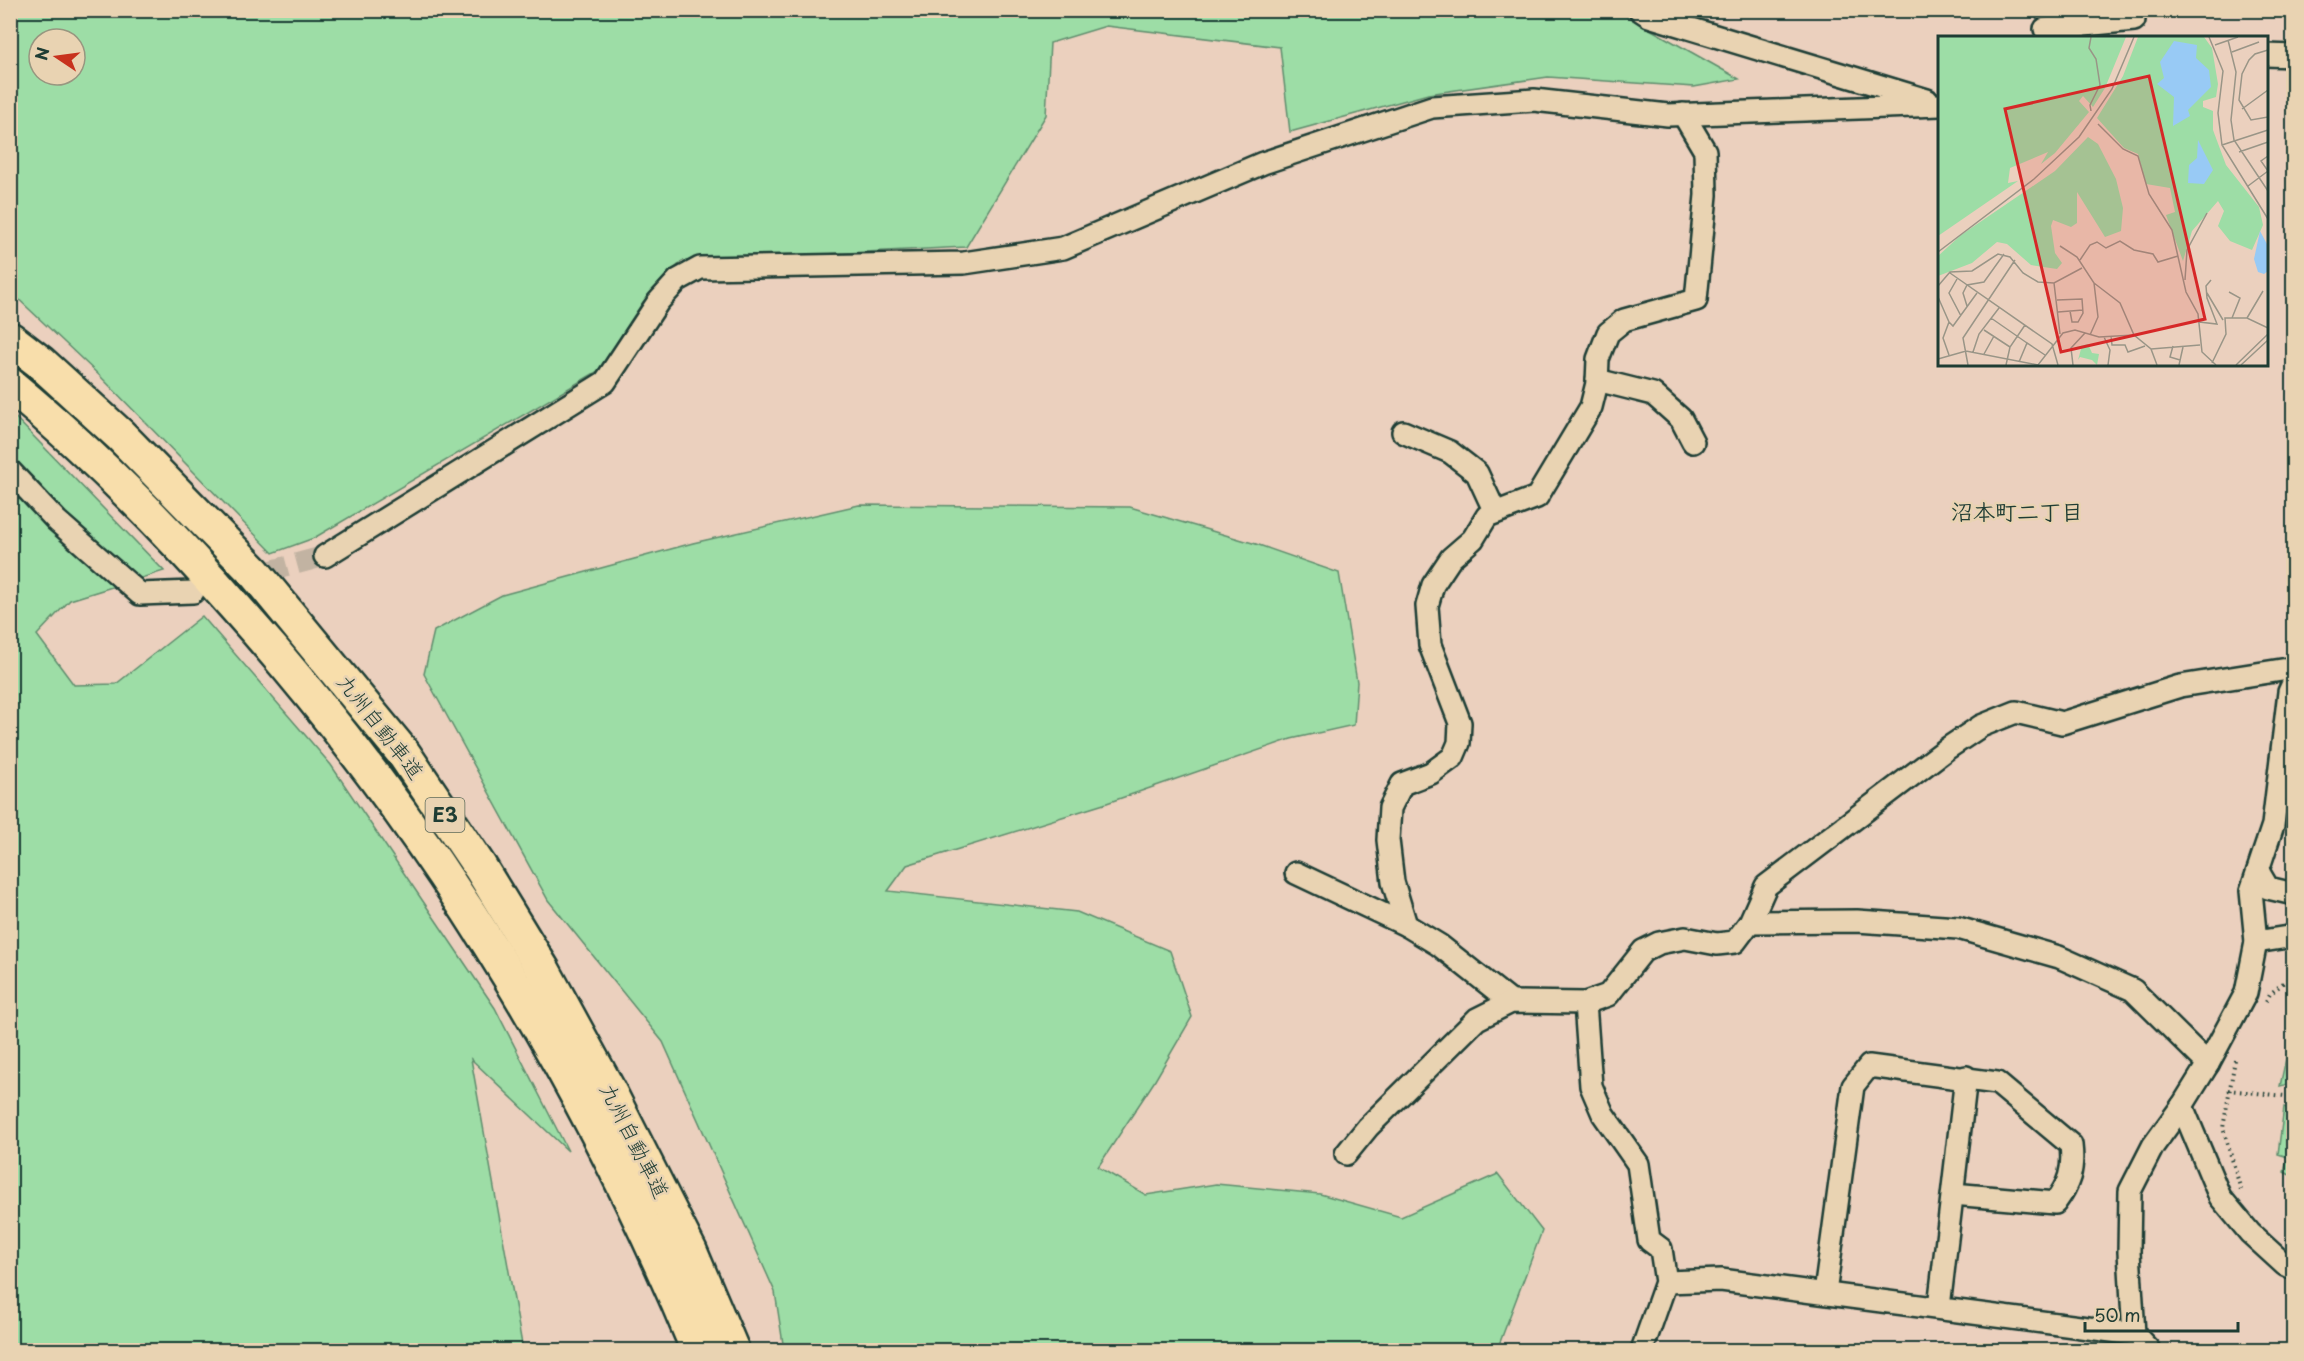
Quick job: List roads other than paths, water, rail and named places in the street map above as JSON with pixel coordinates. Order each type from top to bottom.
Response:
[{"type":"highway","name":"九州自動車道","points":[[10,339],[40,362],[128,443],[254,572],[404,754],[497,895],[543,970],[603,1079],[690,1251],[732,1350]]},
{"type":"highway","name":"九州自動車道","points":[[15,389],[100,464],[177,541],[276,653],[375,775],[452,886],[515,985],[581,1101],[667,1275],[698,1350]]},
{"type":"street","points":[[1640,10],[1649,16],[1938,103]]},
{"type":"street","points":[[2045,29],[2134,23]]},
{"type":"street","points":[[2268,55],[2294,56]]},
{"type":"street","points":[[325,556],[605,382],[658,302],[678,280],[700,268],[964,263],[1063,248],[1263,163],[1431,107],[1534,100],[1668,115],[1938,104]]},
{"type":"street","points":[[1406,925],[1393,882],[1388,840],[1390,808],[1402,784],[1431,773],[1453,757],[1459,743],[1460,723],[1430,645],[1427,606],[1433,585],[1451,558],[1473,539],[1487,516],[1537,497],[1591,406],[1597,380],[1598,359],[1608,333],[1624,320],[1696,300],[1706,195],[1705,151],[1683,114]]},
{"type":"street","points":[[1597,380],[1653,394],[1681,419],[1693,442]]},
{"type":"street","points":[[1403,432],[1450,452],[1477,473],[1495,512]]},
{"type":"street","points":[[10,471],[57,521],[140,594],[193,592]]},
{"type":"street","points":[[1346,1154],[1368,1127],[1478,1019],[1511,1002],[1585,1003],[1608,994],[1643,951],[1659,943],[1685,938],[1718,944],[1735,942],[1750,922],[1766,886],[1948,748],[1981,726],[2016,712],[2062,723],[2180,686],[2294,668]]},
{"type":"street","points":[[2134,1334],[2129,1252],[2130,1191],[2152,1146],[2182,1106],[2208,1064],[2246,993],[2256,942],[2251,891],[2273,825],[2289,692],[2294,681]]},
{"type":"street","points":[[2258,871],[2268,888],[2294,894]]},
{"type":"street","points":[[1296,873],[1406,925],[1439,945],[1511,1002]]},
{"type":"street","points":[[1750,922],[1857,921],[1958,928],[2059,957],[2133,990],[2208,1064]]},
{"type":"street","points":[[2256,942],[2294,936]]},
{"type":"street","points":[[1585,1003],[1591,1086],[1603,1114],[1638,1164],[1649,1240],[1661,1250],[1666,1282],[1642,1350]]},
{"type":"street","points":[[1825,1293],[1853,1086],[1869,1066],[1966,1077],[1997,1083],[2071,1145],[2073,1160],[2067,1186],[2055,1203],[1953,1194]]},
{"type":"street","points":[[1939,1307],[1966,1077]]},
{"type":"street","points":[[2182,1106],[2220,1197],[2250,1233],[2285,1265],[2294,1269]]},
{"type":"street","points":[[1666,1282],[1721,1280],[2134,1334],[2149,1350]]},
{"type":"tunnel","points":[[207,588],[325,556]]},
{"type":"district","name":"沼本町二丁目","points":[[2017,512]]}]
